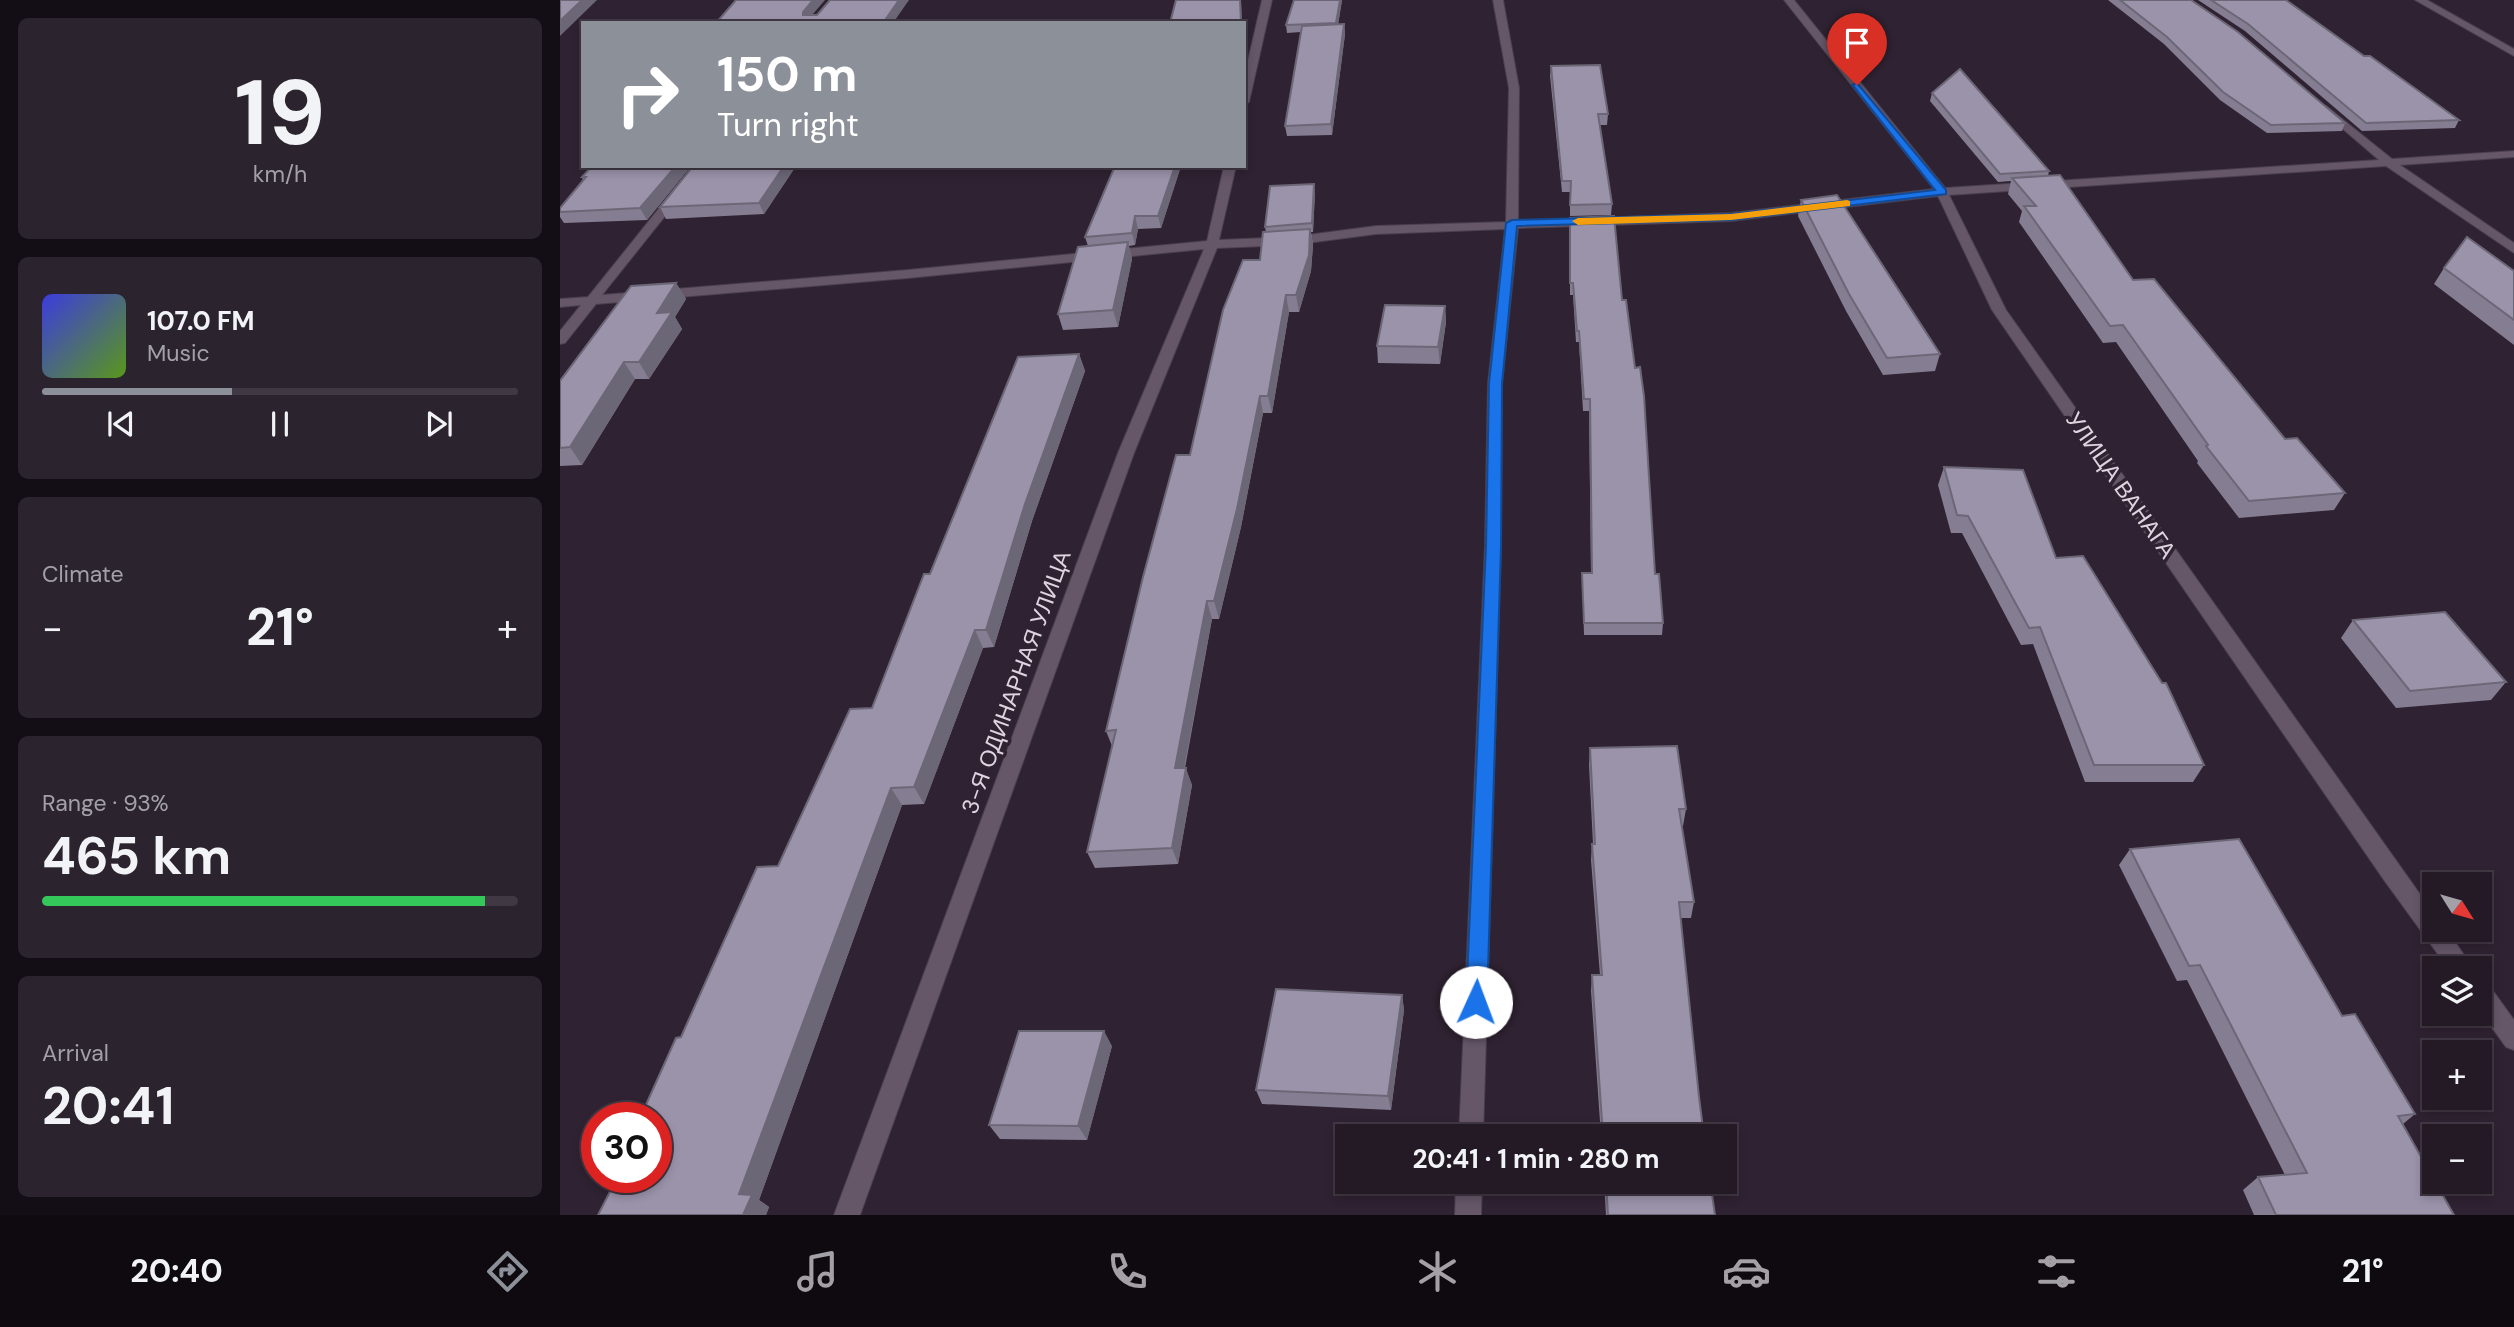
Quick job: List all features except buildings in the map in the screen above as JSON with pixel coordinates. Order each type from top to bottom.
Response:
[{"type":"street","points":[[1246,93],[1267,0]]},
{"type":"street","points":[[1471,1124],[1493,546],[1495,384],[1512,223],[1514,88],[1499,0]]},
{"type":"street","name":"УЛИЦА ВАНАГА","points":[[1789,0],[1942,192],[1999,310],[2383,861],[2453,956]]},
{"type":"street","points":[[2420,0],[2514,53]]},
{"type":"street","points":[[2320,104],[2390,164],[2514,249]]},
{"type":"street","points":[[560,303],[908,274],[1212,244],[1292,241],[1376,230],[1731,217],[1942,192],[2514,154]]},
{"type":"street","points":[[560,340],[697,168]]},
{"type":"street","name":"3-Я ОДИНАРНАЯ УЛИЦА","points":[[847,1215],[1126,453],[1212,244],[1230,168]]},
{"type":"street","points":[[2492,1009],[2514,1039]]},
{"type":"street","points":[[1468,1215],[1469,1194]]},
{"type":"slow traffic","points":[[1578,221],[1731,217],[1847,203]]},
{"type":"route","points":[[1476,1002],[1493,546],[1495,384],[1512,223],[1731,217],[1942,192],[1857,85]]}]
